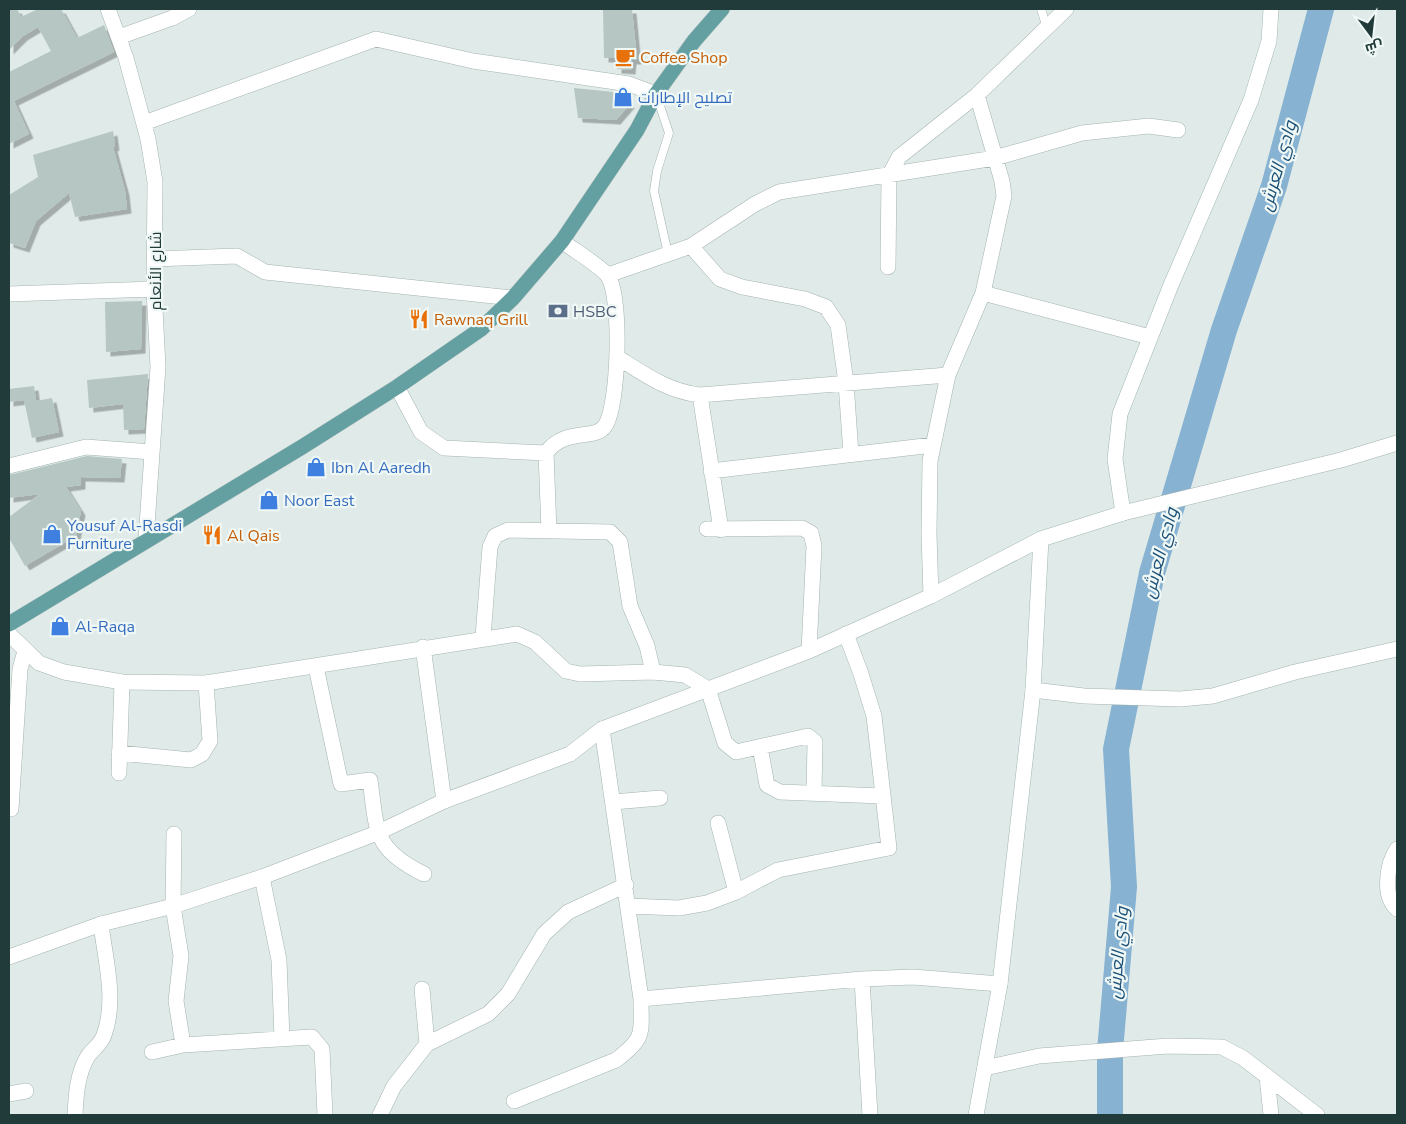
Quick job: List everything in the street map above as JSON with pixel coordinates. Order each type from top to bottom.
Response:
[{"type":"main road","points":[[9,624],[397,387],[481,329],[513,298],[562,242],[637,130],[656,94],[694,41],[722,9]]},
{"type":"street","name":"شارع الأنعام","points":[[108,9],[119,37],[144,123],[156,182],[154,289],[158,367],[146,540]]},
{"type":"street","points":[[119,37],[172,18],[189,9]]},
{"type":"street","points":[[888,267],[889,176],[899,157],[976,95],[1066,9]]},
{"type":"street","points":[[1123,513],[1115,459],[1120,414],[1150,337],[1250,100],[1269,41],[1271,9]]},
{"type":"street","points":[[144,123],[376,39],[473,61],[629,84],[656,94]]},
{"type":"street","points":[[931,596],[929,534],[930,461],[948,375],[983,293],[1004,196],[976,95]]},
{"type":"street","points":[[608,275],[691,246],[755,204],[779,192],[995,158],[1082,133],[1149,126],[1178,130]]},
{"type":"street","points":[[548,531],[546,453],[553,443],[565,437],[594,433],[605,428],[610,415],[617,358],[616,300],[608,275],[562,242]]},
{"type":"street","points":[[691,246],[720,279],[742,287],[805,298],[826,307],[838,325],[846,383],[851,454]]},
{"type":"street","points":[[154,259],[237,256],[265,272],[513,298]]},
{"type":"street","points":[[9,294],[154,289]]},
{"type":"street","points":[[983,293],[1150,337]]},
{"type":"street","points":[[617,358],[680,393],[700,395],[948,375]]},
{"type":"street","points":[[397,387],[421,432],[444,448],[546,453]]},
{"type":"street","points":[[700,395],[711,470],[714,530],[802,528],[811,533],[814,546],[809,651]]},
{"type":"street","points":[[9,957],[100,924],[173,906],[262,877],[377,833],[444,801],[570,754],[602,730],[809,651],[931,596],[1041,539],[1123,513],[1341,460],[1397,443]]},
{"type":"street","points":[[711,470],[933,445]]},
{"type":"street","points":[[9,466],[86,447],[152,452]]},
{"type":"street","points":[[483,637],[490,548],[495,536],[508,530],[610,532],[618,538],[630,606],[647,646],[653,672]]},
{"type":"street","points":[[976,1115],[1000,984],[1033,690],[1041,539]]},
{"type":"street","points":[[9,634],[39,663],[64,672],[122,682],[206,683],[316,667],[483,637],[517,634],[535,642],[566,670],[580,674],[653,672],[684,675],[708,689],[725,743],[736,752],[808,736],[815,742],[814,792]]},
{"type":"street","points":[[628,906],[679,908],[707,903],[736,892],[778,870],[889,848],[874,716],[846,634]]},
{"type":"street","points":[[423,647],[444,801]]},
{"type":"street","points":[[1033,690],[1084,696],[1180,699],[1213,696],[1295,672],[1397,649]]},
{"type":"street","points":[[10,809],[20,669],[25,651]]},
{"type":"street","points":[[316,667],[341,784],[370,780],[377,833],[388,849],[408,866],[424,874]]},
{"type":"street","points":[[119,773],[122,682]]},
{"type":"street","points":[[120,753],[191,760],[202,754],[210,741],[206,683]]},
{"type":"street","points":[[514,1101],[616,1060],[630,1049],[641,1035],[641,999],[626,885],[602,730]]},
{"type":"street","points":[[760,747],[766,784],[780,792],[882,796]]},
{"type":"street","points":[[613,802],[660,798]]},
{"type":"street","points":[[718,823],[736,892]]},
{"type":"street","points":[[174,834],[173,906],[181,956],[176,1001],[183,1045]]},
{"type":"street","points":[[1397,849],[1391,858],[1388,884],[1392,904],[1397,909]]},
{"type":"street","points":[[262,877],[279,960],[282,1038]]},
{"type":"street","points":[[380,1115],[394,1086],[428,1044],[488,1014],[502,1001],[544,934],[568,912],[626,885]]},
{"type":"street","points":[[75,1115],[76,1084],[87,1057],[104,1037],[109,1014],[109,990],[100,924]]},
{"type":"street","points":[[641,999],[862,979],[913,977],[1000,984]]},
{"type":"street","points":[[862,979],[870,1115]]},
{"type":"street","points":[[422,989],[428,1044]]},
{"type":"street","points":[[152,1052],[183,1045],[244,1043],[282,1038],[312,1037],[322,1049],[326,1115]]},
{"type":"street","points":[[985,1068],[1039,1056],[1168,1046],[1222,1047],[1243,1058],[1317,1115]]},
{"type":"street","points":[[1268,1077],[1270,1115]]},
{"type":"street","points":[[9,1094],[26,1091]]},
{"type":"lane","points":[[1041,9],[1046,28]]},
{"type":"lane","points":[[656,94],[668,133],[657,171],[654,191],[668,254]]},
{"type":"building","points":[[9,9],[17,9],[21,17],[38,9],[61,9],[77,38],[104,25],[114,52],[14,101],[29,134],[9,144],[9,72],[51,51],[38,27],[23,36],[9,50]]},
{"type":"building","points":[[603,9],[632,9],[637,60],[632,60],[631,70],[617,69],[617,58],[604,58]]},
{"type":"building","points":[[574,88],[623,93],[630,104],[616,120],[578,118]]},
{"type":"building","points":[[113,131],[115,146],[113,147],[125,191],[127,209],[75,217],[69,193],[36,221],[25,248],[9,243],[9,195],[38,177],[33,155]]},
{"type":"building","points":[[142,301],[141,349],[106,352],[105,302]]},
{"type":"building","points":[[148,374],[144,429],[124,430],[123,404],[89,408],[87,380]]},
{"type":"building","points":[[34,386],[36,401],[52,398],[59,432],[32,438],[24,400],[9,402],[9,389]]},
{"type":"building","points":[[87,456],[122,459],[120,478],[81,477],[81,485],[66,487],[81,511],[76,536],[25,566],[9,538],[9,517],[40,494],[9,498],[9,475]]},
{"type":"waterway","name":"وادي العرش","points":[[1110,1115],[1110,1051],[1124,887],[1116,749],[1152,573],[1224,330],[1274,186],[1321,9]]},
{"type":"place","name":"Coffee Shop","points":[[625,57]]},
{"type":"place","name":"تصليح الإطارات","points":[[623,97]]},
{"type":"place","name":"HSBC","points":[[558,311]]},
{"type":"place","name":"Rawnaq Grill","points":[[419,319]]},
{"type":"place","name":"Ibn Al Aaredh","points":[[316,467]]},
{"type":"place","name":"Noor East","points":[[269,500]]},
{"type":"place","name":"Yousuf Al-Rasdi Furniture","points":[[52,534]]},
{"type":"place","name":"Al Qais","points":[[212,535]]},
{"type":"place","name":"Al-Raqa","points":[[60,626]]}]
